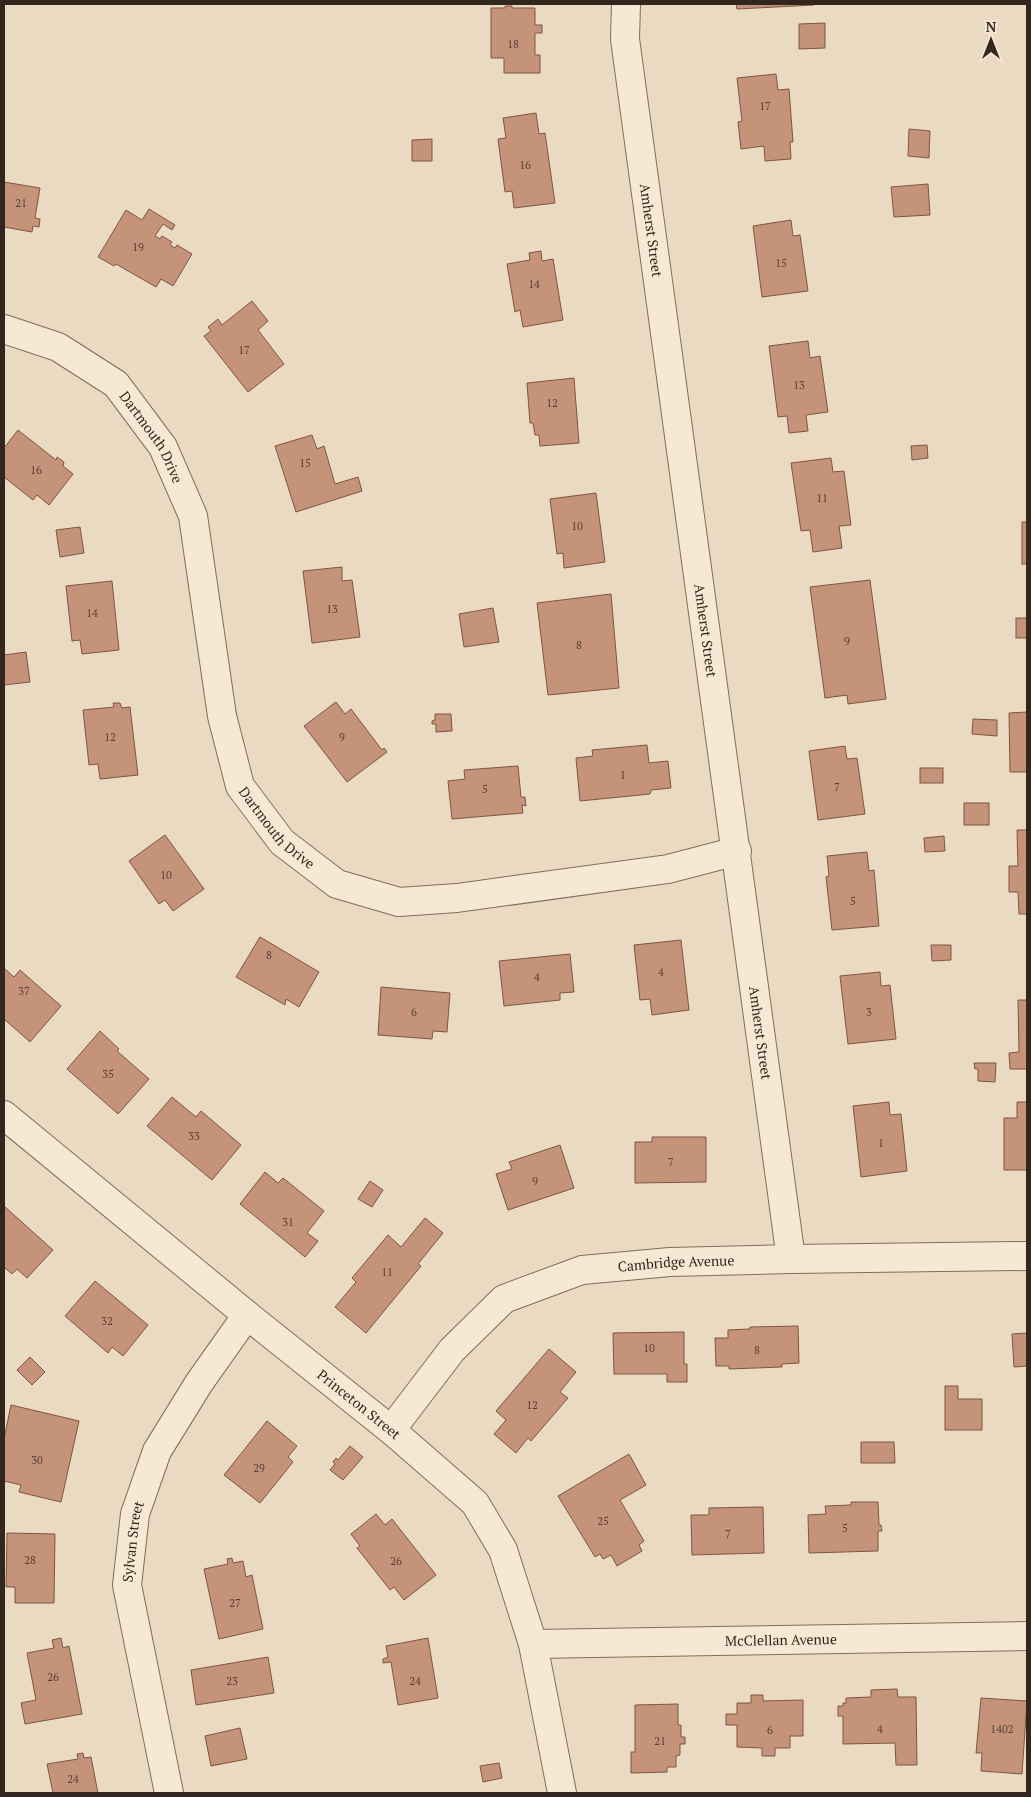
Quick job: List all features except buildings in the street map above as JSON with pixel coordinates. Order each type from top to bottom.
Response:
[{"type":"street","name":"Amherst Street","points":[[626,4],[625,39],[791,1258]]},
{"type":"street","name":"Dartmouth Drive","points":[[4,329],[58,347],[116,384],[163,447],[193,516],[222,716],[240,786],[282,842],[337,884],[398,902],[457,898],[668,870],[737,851]]},
{"type":"street","name":"Princeton Street","points":[[4,1115],[247,1315],[391,1430],[475,1503],[503,1550],[533,1644],[562,1793]]},
{"type":"street","name":"Cambridge Avenue","points":[[391,1430],[452,1350],[504,1299],[582,1270],[670,1262],[791,1258],[1027,1256]]},
{"type":"street","name":"Sylvan Street","points":[[169,1793],[126,1585],[135,1514],[158,1450],[199,1383],[247,1315]]},
{"type":"street","name":"McClellan Avenue","points":[[533,1644],[1027,1636]]}]
